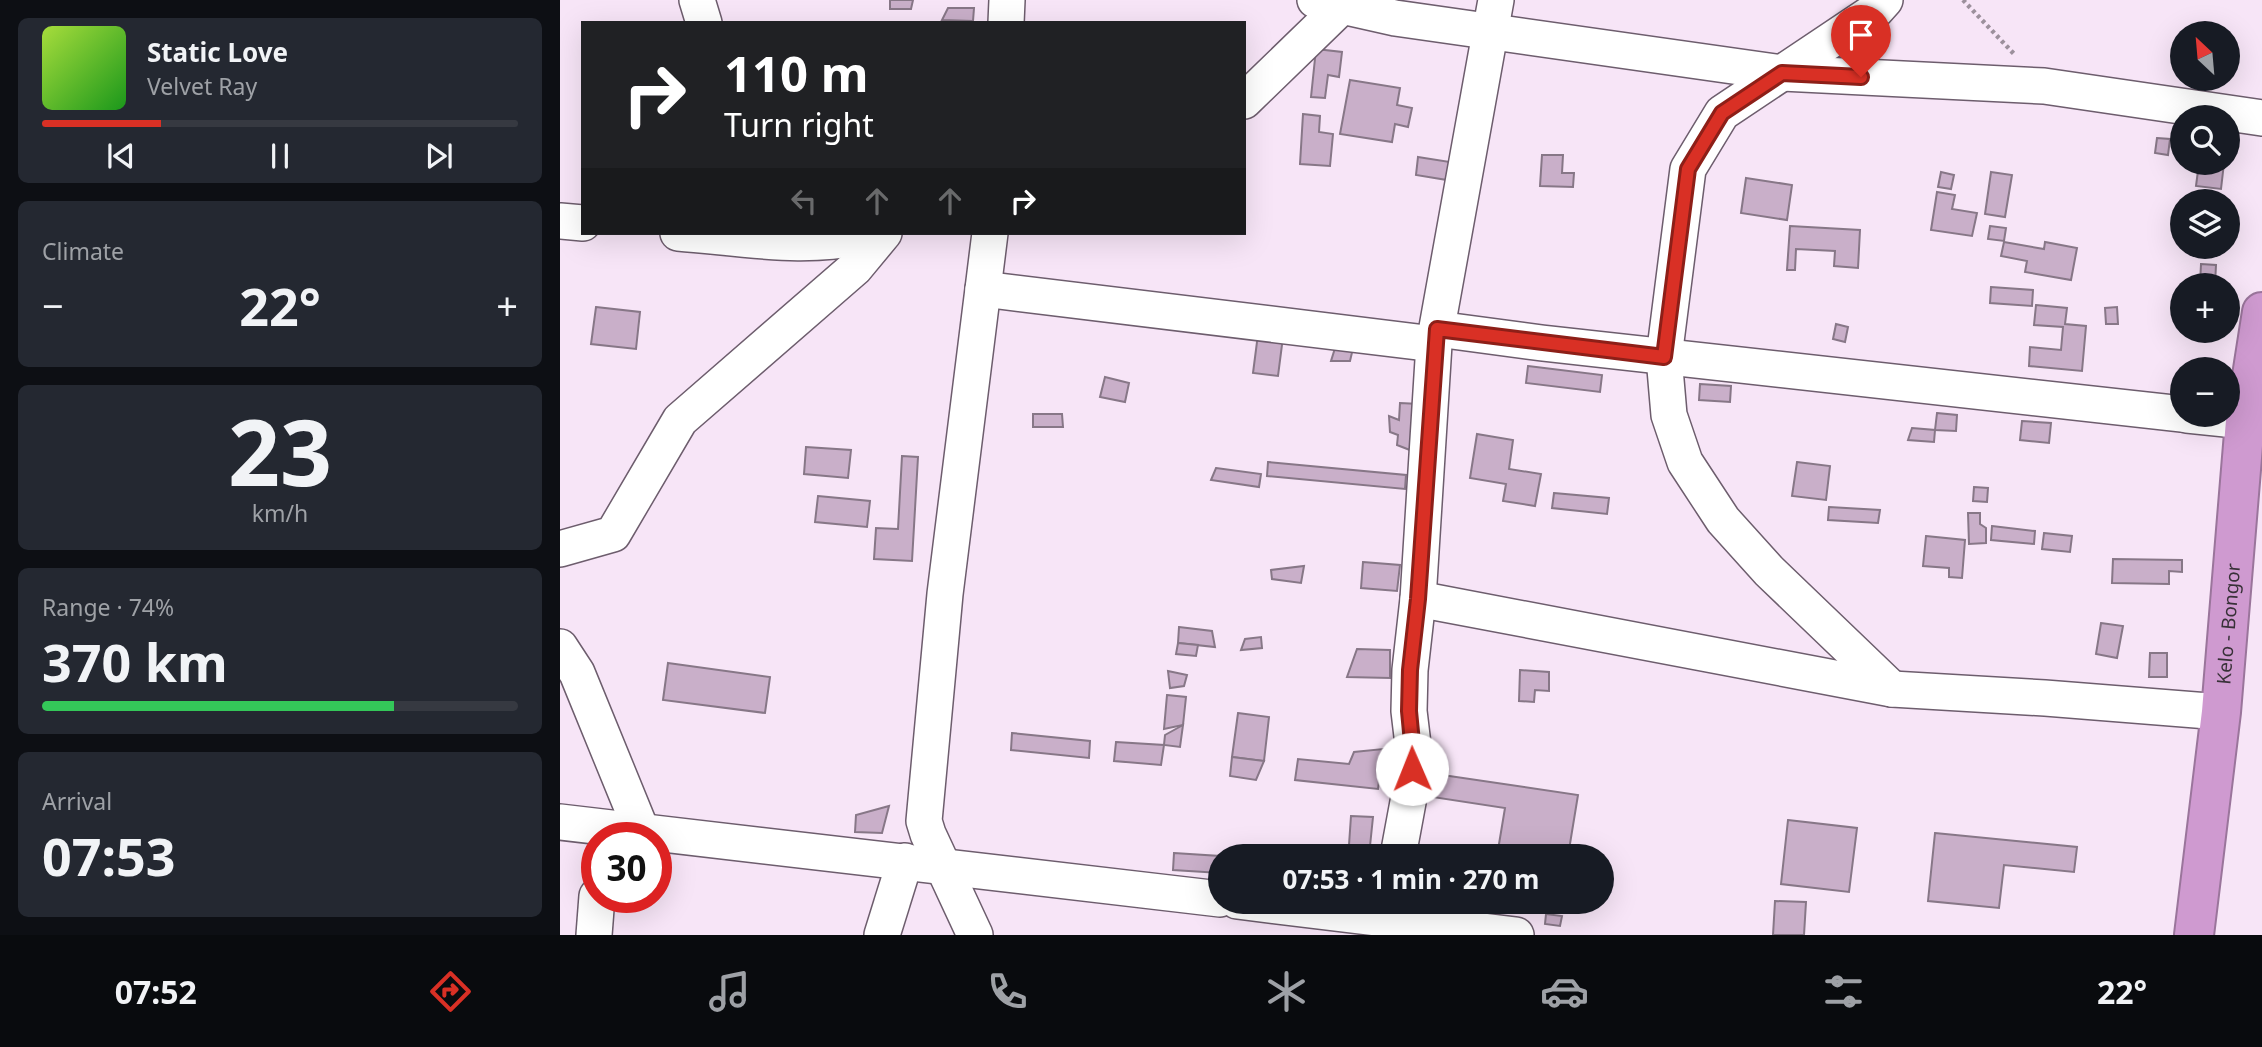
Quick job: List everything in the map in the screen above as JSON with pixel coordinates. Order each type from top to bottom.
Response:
[{"type":"highway","name":"Kelo - Bongor","points":[[2194,935],[2221,712],[2245,421],[2262,312]]},
{"type":"street","points":[[697,0],[703,21]]},
{"type":"street","points":[[1006,21],[1007,0]]},
{"type":"street","points":[[1885,0],[1876,10],[1722,113],[1688,169],[1664,357],[1669,415],[1685,462],[1723,520],[1769,571],[1892,690]]},
{"type":"street","points":[[1246,99],[1329,3],[1395,18],[1493,15],[1782,73],[2044,86],[2262,118]]},
{"type":"street","points":[[1400,844],[1413,753],[1409,711],[1436,336],[1493,15]]},
{"type":"street","points":[[560,221],[581,223]]},
{"type":"street","points":[[724,235],[770,237],[812,244],[866,235]]},
{"type":"street","points":[[560,549],[613,534],[681,420],[855,268],[882,235]]},
{"type":"street","points":[[975,935],[928,834],[925,821],[945,594],[990,235]]},
{"type":"street","points":[[983,289],[1664,357],[2170,412]]},
{"type":"street","points":[[2240,420],[2245,421]]},
{"type":"street","points":[[1418,599],[1892,690],[2045,698],[2221,712]]},
{"type":"street","points":[[560,647],[577,673],[638,822]]},
{"type":"street","points":[[560,822],[581,828]]},
{"type":"street","points":[[672,835],[1208,898]]},
{"type":"street","points":[[882,935],[905,862]]},
{"type":"street","points":[[594,935],[596,913]]},
{"type":"street","points":[[1348,914],[1516,935]]},
{"type":"path","points":[[1963,0],[2044,86]]},
{"type":"building","points":[[890,0],[913,0],[911,9],[890,9]]},
{"type":"building","points":[[948,8],[974,8],[973,21],[942,20]]},
{"type":"building","points":[[1316,49],[1342,52],[1339,77],[1328,75],[1325,98],[1311,97]]},
{"type":"building","points":[[1350,80],[1400,88],[1397,105],[1412,108],[1408,127],[1395,124],[1392,142],[1340,134]]},
{"type":"building","points":[[1303,114],[1320,116],[1319,132],[1333,134],[1330,166],[1300,164]]},
{"type":"building","points":[[2157,138],[2170,139],[2168,155],[2155,153]]},
{"type":"building","points":[[1542,155],[1563,155],[1562,173],[1574,173],[1573,187],[1540,186]]},
{"type":"building","points":[[1418,157],[1450,162],[1447,180],[1416,175]]},
{"type":"building","points":[[1941,172],[1954,175],[1951,189],[1938,187]]},
{"type":"building","points":[[1991,172],[2012,175],[2005,217],[1985,214]]},
{"type":"building","points":[[2197,175],[2223,175],[2221,189],[2196,186]]},
{"type":"building","points":[[1746,178],[1792,185],[1787,220],[1741,213]]},
{"type":"building","points":[[1937,192],[1955,195],[1952,209],[1977,213],[1972,236],[1931,230]]},
{"type":"building","points":[[1790,226],[1860,230],[1858,268],[1834,266],[1835,251],[1796,249],[1795,270],[1787,270]]},
{"type":"building","points":[[1990,226],[2006,228],[2004,241],[1988,239]]},
{"type":"building","points":[[2004,242],[2044,249],[2045,242],[2077,248],[2071,280],[2025,272],[2027,261],[2001,256]]},
{"type":"building","points":[[2201,264],[2216,265],[2216,273],[2201,273]]},
{"type":"building","points":[[1991,287],[2033,290],[2032,306],[1990,303]]},
{"type":"building","points":[[2036,305],[2067,308],[2065,324],[2086,326],[2082,371],[2029,366],[2030,347],[2061,350],[2063,327],[2034,325]]},
{"type":"building","points":[[596,307],[640,312],[636,349],[591,344]]},
{"type":"building","points":[[2117,307],[2118,324],[2106,324],[2105,308]]},
{"type":"building","points":[[1836,324],[1848,327],[1845,342],[1833,339]]},
{"type":"building","points":[[1258,334],[1283,337],[1278,376],[1253,373]]},
{"type":"building","points":[[1354,344],[1350,361],[1331,361],[1336,345]]},
{"type":"building","points":[[1528,366],[1602,375],[1600,392],[1526,383]]},
{"type":"building","points":[[1105,377],[1129,383],[1125,402],[1100,397]]},
{"type":"building","points":[[1700,384],[1731,386],[1730,402],[1699,400]]},
{"type":"building","points":[[1400,403],[1419,404],[1415,452],[1397,445],[1398,435],[1390,432],[1389,416],[1399,420]]},
{"type":"building","points":[[1937,413],[1957,415],[1956,431],[1935,430]]},
{"type":"building","points":[[1033,414],[1062,414],[1063,427],[1033,427]]},
{"type":"building","points":[[2022,421],[2051,423],[2049,443],[2020,440]]},
{"type":"building","points":[[1912,428],[1935,430],[1934,442],[1908,440]]},
{"type":"building","points":[[1477,434],[1513,440],[1509,469],[1541,474],[1535,506],[1503,501],[1506,484],[1470,478]]},
{"type":"building","points":[[806,447],[851,450],[848,478],[804,474]]},
{"type":"building","points":[[902,456],[918,457],[912,561],[874,559],[876,528],[898,529]]},
{"type":"building","points":[[1268,462],[1406,475],[1405,489],[1267,476]]},
{"type":"building","points":[[1797,462],[1830,466],[1826,500],[1792,496]]},
{"type":"building","points":[[1216,468],[1261,474],[1259,487],[1211,480]]},
{"type":"building","points":[[1974,487],[1988,488],[1987,502],[1973,501]]},
{"type":"building","points":[[1554,493],[1609,498],[1607,514],[1552,508]]},
{"type":"building","points":[[818,496],[870,501],[867,527],[815,522]]},
{"type":"building","points":[[1829,507],[1880,510],[1878,523],[1828,520]]},
{"type":"building","points":[[1968,513],[1980,513],[1980,524],[1986,528],[1986,543],[1969,544]]},
{"type":"building","points":[[1992,526],[2035,531],[2034,544],[1991,540]]},
{"type":"building","points":[[2044,533],[2072,536],[2070,552],[2042,549]]},
{"type":"building","points":[[1926,536],[1965,540],[1962,578],[1949,577],[1949,568],[1923,566]]},
{"type":"building","points":[[2113,559],[2182,560],[2182,572],[2169,571],[2169,584],[2112,583]]},
{"type":"building","points":[[1363,562],[1400,565],[1397,591],[1361,588]]},
{"type":"building","points":[[1304,566],[1301,583],[1272,579],[1271,570]]},
{"type":"building","points":[[2101,623],[2123,626],[2117,658],[2096,654]]},
{"type":"building","points":[[1179,627],[1212,631],[1215,647],[1178,643]]},
{"type":"building","points":[[1261,637],[1262,648],[1241,650],[1245,639]]},
{"type":"building","points":[[1178,643],[1198,645],[1196,656],[1176,654]]},
{"type":"building","points":[[1357,649],[1390,650],[1390,678],[1347,677]]},
{"type":"building","points":[[2150,653],[2167,653],[2167,677],[2149,677]]},
{"type":"building","points":[[668,663],[770,677],[765,713],[663,700]]},
{"type":"building","points":[[1520,670],[1549,672],[1549,691],[1535,690],[1534,702],[1519,701]]},
{"type":"building","points":[[1168,671],[1187,675],[1184,686],[1170,688]]},
{"type":"building","points":[[1167,695],[1186,697],[1183,725],[1164,729]]},
{"type":"building","points":[[1238,713],[1269,717],[1264,761],[1232,757]]},
{"type":"building","points":[[1183,725],[1180,747],[1164,745],[1165,735]]},
{"type":"building","points":[[1012,733],[1090,741],[1089,758],[1011,750]]},
{"type":"building","points":[[1116,742],[1164,745],[1161,765],[1114,761]]},
{"type":"building","points":[[1383,749],[1378,789],[1295,780],[1298,759],[1349,764],[1354,752]]},
{"type":"building","points":[[1232,757],[1264,761],[1256,780],[1230,776]]},
{"type":"building","points":[[1429,773],[1578,795],[1570,844],[1499,844],[1505,808],[1426,796]]},
{"type":"building","points":[[889,806],[882,833],[855,832],[856,815]]},
{"type":"building","points":[[1351,816],[1373,817],[1370,844],[1349,844]]},
{"type":"building","points":[[1788,820],[1857,828],[1849,892],[1781,884]]},
{"type":"building","points":[[1935,833],[2077,847],[2074,872],[2004,865],[1999,908],[1928,901]]},
{"type":"building","points":[[1174,853],[1208,855],[1208,872],[1173,870]]},
{"type":"building","points":[[1775,901],[1806,902],[1804,935],[1773,935]]},
{"type":"building","points":[[1546,914],[1562,916],[1560,926],[1545,924]]},
{"type":"route","points":[[1412,769],[1410,670],[1418,599],[1437,329],[1664,357],[1688,169],[1722,113],[1782,73],[1861,77]]}]
